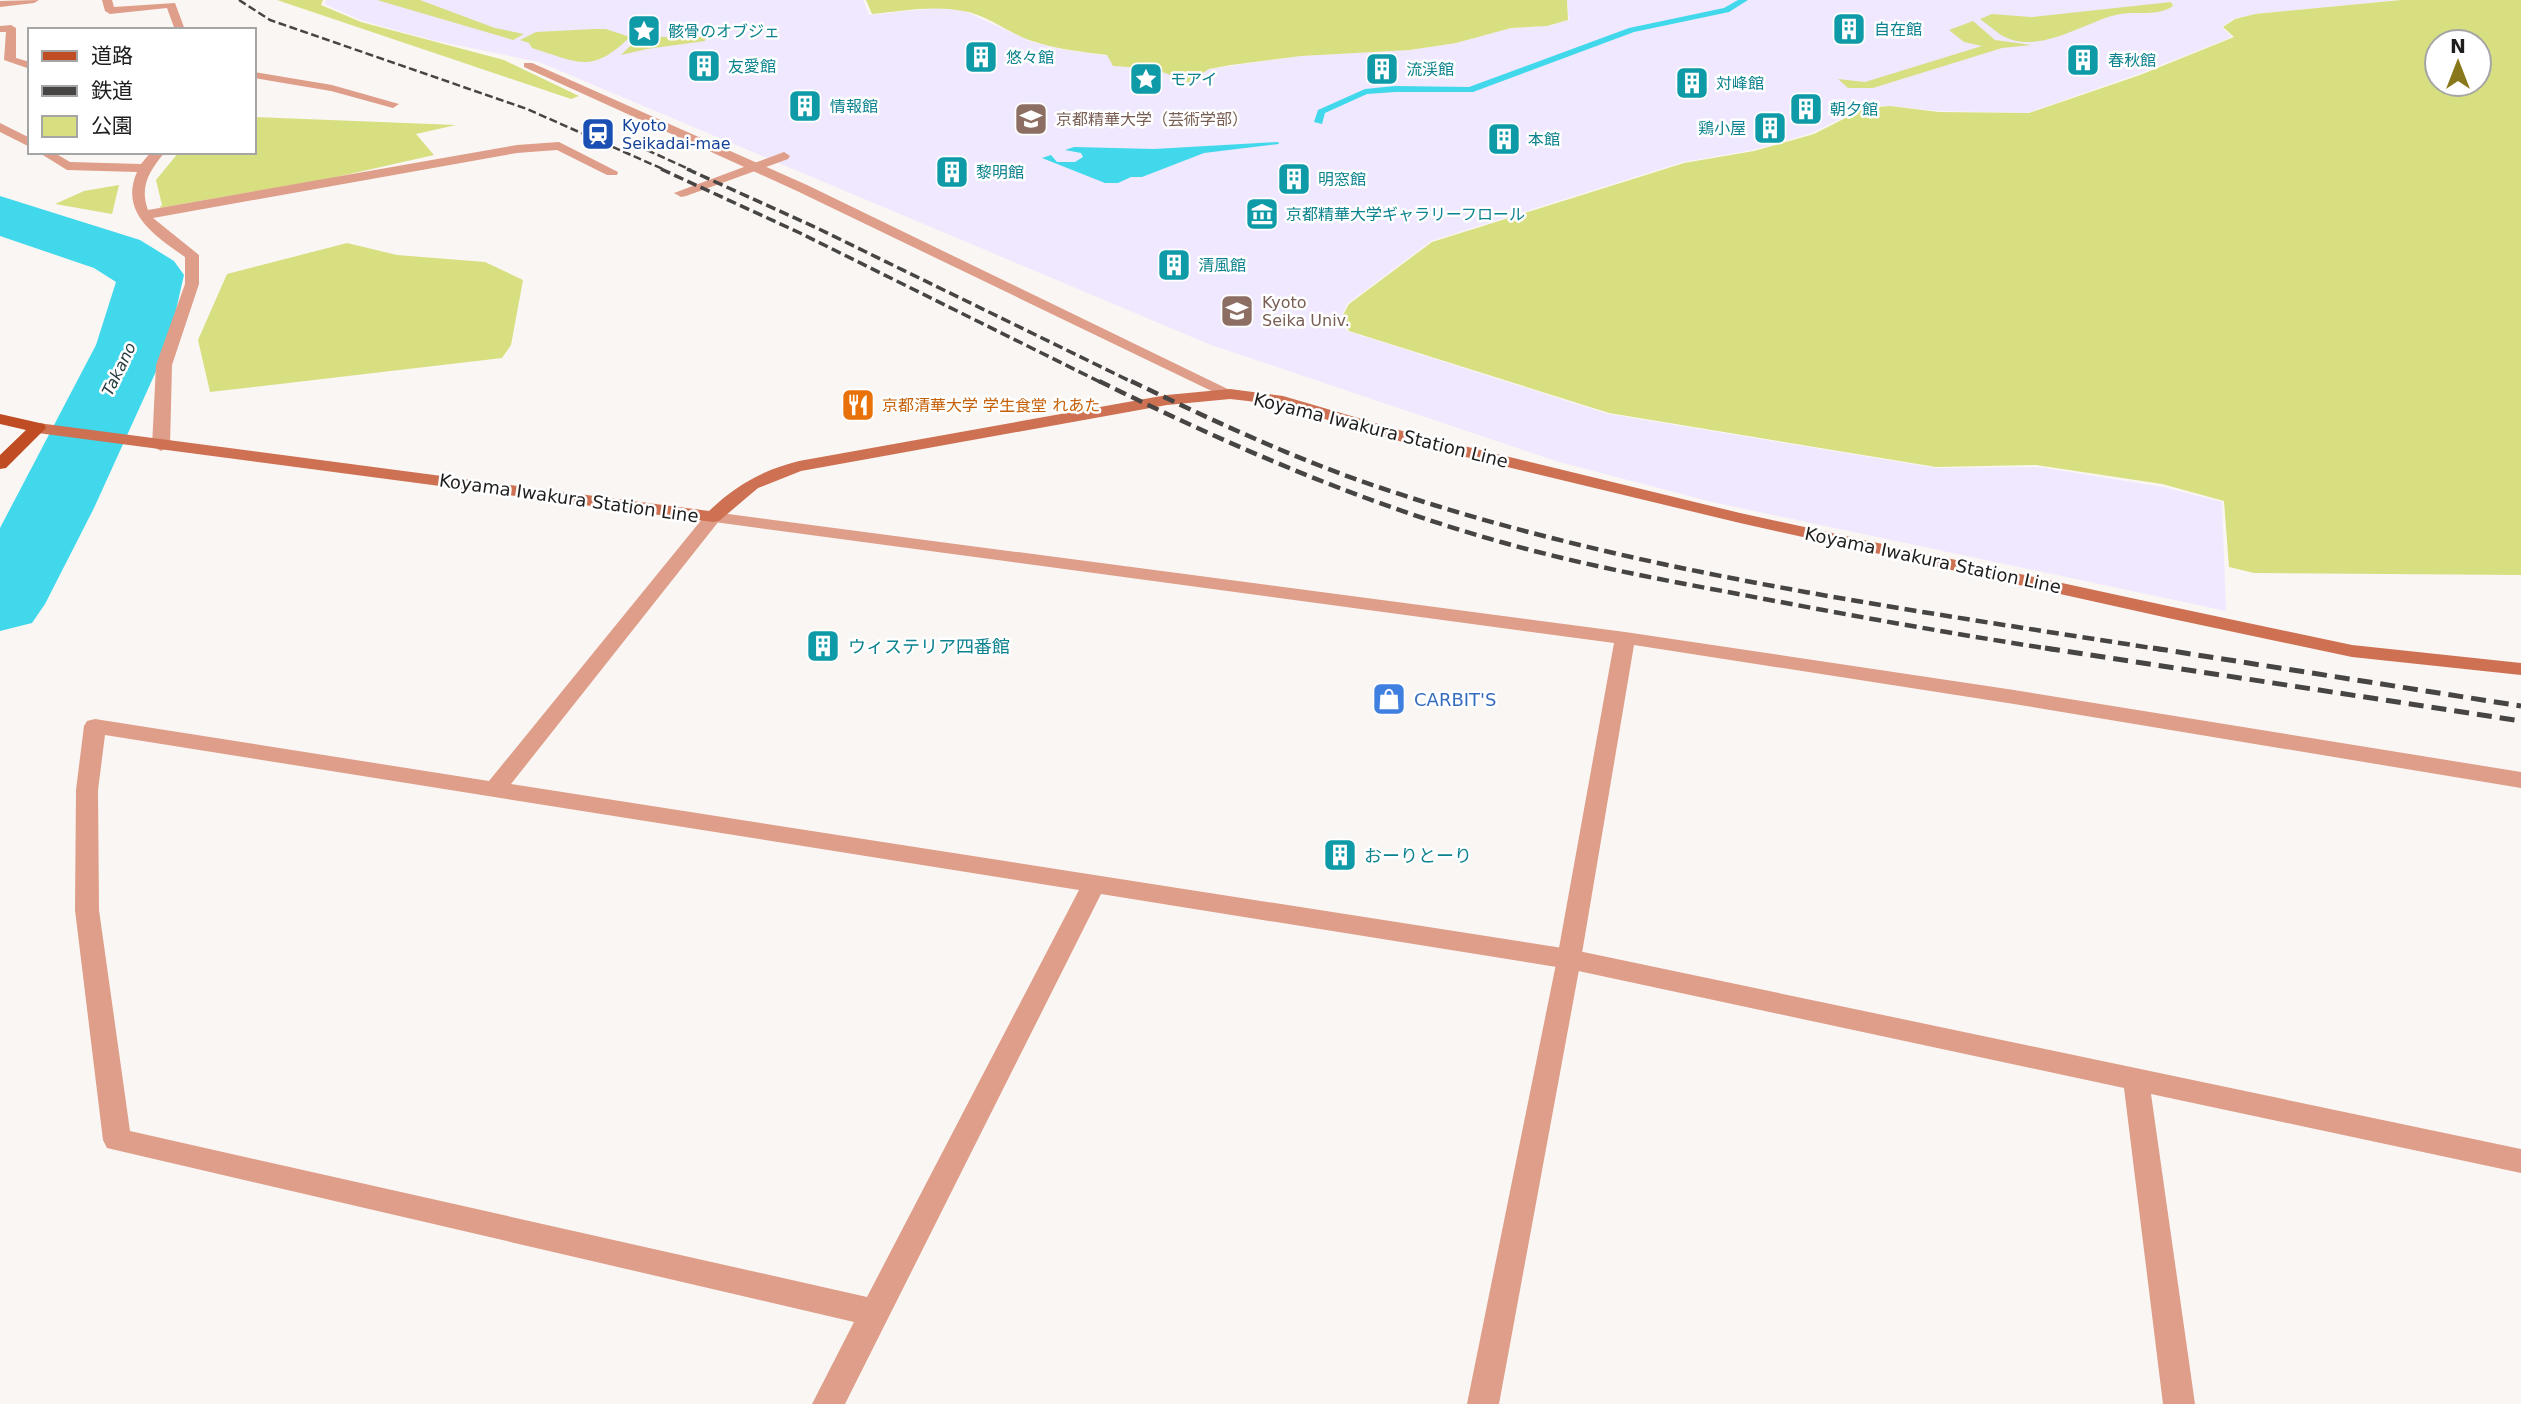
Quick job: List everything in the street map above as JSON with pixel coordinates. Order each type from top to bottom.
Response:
[{"type":"main road","name":"Koyama Iwakura Station Line","points":[[38,428],[713,517],[736,493],[756,480],[799,466],[1167,400],[1230,394],[1283,401],[1401,436],[1740,518],[2181,615],[2352,650],[2521,669]]},
{"type":"main road","points":[[0,419],[38,428]]},
{"type":"main road","points":[[0,464],[38,428]]},
{"type":"street","points":[[0,4],[34,0]]},
{"type":"street","points":[[107,0],[110,11],[171,5],[179,28]]},
{"type":"street","points":[[0,29],[11,28],[10,60],[28,65]]},
{"type":"street","points":[[528,65],[802,188],[1230,394]]},
{"type":"street","points":[[256,75],[332,88],[393,104]]},
{"type":"street","points":[[0,127],[28,142]]},
{"type":"street","points":[[144,215],[517,149],[559,146],[612,172]]},
{"type":"street","points":[[47,154],[67,166],[145,168]]},
{"type":"street","points":[[156,154],[149,160],[139,181],[137,203],[149,224],[192,255],[192,284],[164,365],[162,446]]},
{"type":"street","points":[[681,193],[785,156]]},
{"type":"street","points":[[495,789],[713,517],[1626,638],[2014,697],[2521,780]]},
{"type":"street","points":[[1483,1404],[1569,958],[1626,638]]},
{"type":"street","points":[[874,1314],[117,1140],[87,910],[87,790],[95,726],[1569,958],[2521,1161]]},
{"type":"street","points":[[828,1404],[1094,884]]},
{"type":"street","points":[[2136,1079],[2179,1404]]},
{"type":"shaded area","name":"Kyoto Seika Univ.","points":[[326,0],[863,0],[869,15],[936,8],[964,11],[1032,42],[1065,50],[1209,69],[1301,56],[1410,50],[1456,43],[1511,28],[1547,26],[1569,20],[1567,0],[2399,0],[2254,14],[2233,19],[2222,27],[2232,37],[2027,113],[1864,107],[1812,133],[1753,150],[1683,162],[1431,241],[1347,304],[1341,318],[1347,331],[1608,414],[1936,468],[2039,467],[2163,487],[2222,502],[2226,611],[1712,502],[1559,462],[1211,345],[539,62],[432,40],[363,21],[324,4]]},
{"type":"green space","points":[[277,0],[323,0],[321,5],[361,22],[504,60],[579,96],[571,99]]},
{"type":"green space","points":[[377,0],[420,0],[495,28],[524,34],[513,40]]},
{"type":"green space","points":[[866,0],[1567,0],[1568,20],[1547,26],[1511,28],[1456,43],[1410,50],[1301,56],[1231,65],[1209,69],[1188,83],[1161,72],[1113,66],[1107,55],[1032,41],[972,13],[952,9],[929,9],[872,14]]},
{"type":"green space","points":[[2401,0],[2521,0],[2521,575],[2254,573],[2229,567],[2224,501],[2162,484],[2036,465],[1936,467],[1609,413],[1349,331],[1342,317],[1349,304],[1432,242],[1684,163],[1754,151],[1814,134],[1865,108],[1890,106],[1939,112],[2029,113],[2140,75],[2234,37],[2223,27],[2235,19],[2255,14]]},
{"type":"green space","points":[[2171,2],[2173,6],[2160,11],[2120,14],[2046,40],[2031,42],[2016,41],[2001,35],[1980,19],[1992,14],[2031,17]]},
{"type":"green space","points":[[1973,21],[1995,40],[2032,45],[2002,48],[1873,88],[1848,88],[1838,79],[1865,82],[1982,46],[1964,42],[1949,30]]},
{"type":"green space","points":[[606,29],[630,37],[605,57],[594,61],[561,58],[532,48],[529,43],[520,40],[536,32]]},
{"type":"green space","points":[[639,37],[706,37],[705,41],[621,55]]},
{"type":"green space","points":[[256,117],[456,125],[416,134],[434,155],[332,178],[159,208],[162,205],[156,180],[177,154],[256,154]]},
{"type":"green space","points":[[119,185],[112,214],[55,204],[84,191]]},
{"type":"green space","points":[[347,243],[397,255],[485,262],[523,280],[511,345],[502,358],[210,392],[198,340],[227,274]]},
{"type":"water","points":[[1279,144],[1204,153],[1142,177],[1131,177],[1118,183],[1105,183],[1042,158],[1051,155],[1057,162],[1075,162],[1083,157],[1081,153],[1065,150],[1074,147],[1154,149]]},
{"type":"waterway","points":[[1319,122],[1321,112],[1365,92],[1395,89],[1470,90],[1632,30],[1726,10],[1744,0]]},
{"type":"waterway","name":"Takano","points":[[0,215],[117,254],[151,275],[132,345],[53,508],[0,604]]},
{"type":"railway","points":[[239,0],[270,20],[527,109],[665,170]]},
{"type":"railway","points":[[647,150],[691,170]]},
{"type":"railway","points":[[661,169],[800,233],[1102,383]]},
{"type":"railway","points":[[687,169],[817,228],[1134,383]]},
{"type":"railway","points":[[1099,381],[1296,471],[1449,527],[1501,542],[1671,581],[2047,648]]},
{"type":"railway","points":[[1131,381],[1243,434],[1358,480],[1456,512],[1555,539],[1757,583],[2164,650]]},
{"type":"railway","points":[[2047,648],[2521,721]]},
{"type":"railway","points":[[2047,648],[2057,650]]},
{"type":"railway","points":[[2153,648],[2521,706]]},
{"type":"place","name":"自在館","points":[[1849,29]]},
{"type":"place","name":"骸骨のオブジェ","points":[[644,31]]},
{"type":"place","name":"悠々館","points":[[981,57]]},
{"type":"place","name":"春秋館","points":[[2083,60]]},
{"type":"place","name":"友愛館","points":[[704,66]]},
{"type":"place","name":"流渓館","points":[[1382,69]]},
{"type":"place","name":"モアイ","points":[[1146,79]]},
{"type":"place","name":"対峰館","points":[[1692,83]]},
{"type":"place","name":"情報館","points":[[805,106]]},
{"type":"place","name":"朝夕館","points":[[1806,109]]},
{"type":"place","name":"京都精華大学（芸術学部）","points":[[1031,119]]},
{"type":"place","name":"鶏小屋","points":[[1770,128]]},
{"type":"place","name":"Kyoto Seikadai-mae","points":[[598,134]]},
{"type":"place","name":"本館","points":[[1504,139]]},
{"type":"place","name":"黎明館","points":[[952,172]]},
{"type":"place","name":"明窓館","points":[[1294,179]]},
{"type":"place","name":"京都精華大学ギャラリーフロール","points":[[1262,214]]},
{"type":"place","name":"清風館","points":[[1174,265]]},
{"type":"place","name":"Kyoto Seika Univ.","points":[[1237,311]]},
{"type":"place","name":"京都清華大学 学生食堂 れあた","points":[[858,405]]},
{"type":"place","name":"ウィステリア四番館","points":[[823,646]]},
{"type":"place","name":"CARBIT'S","points":[[1389,699]]},
{"type":"place","name":"おーりとーり","points":[[1340,855]]}]
